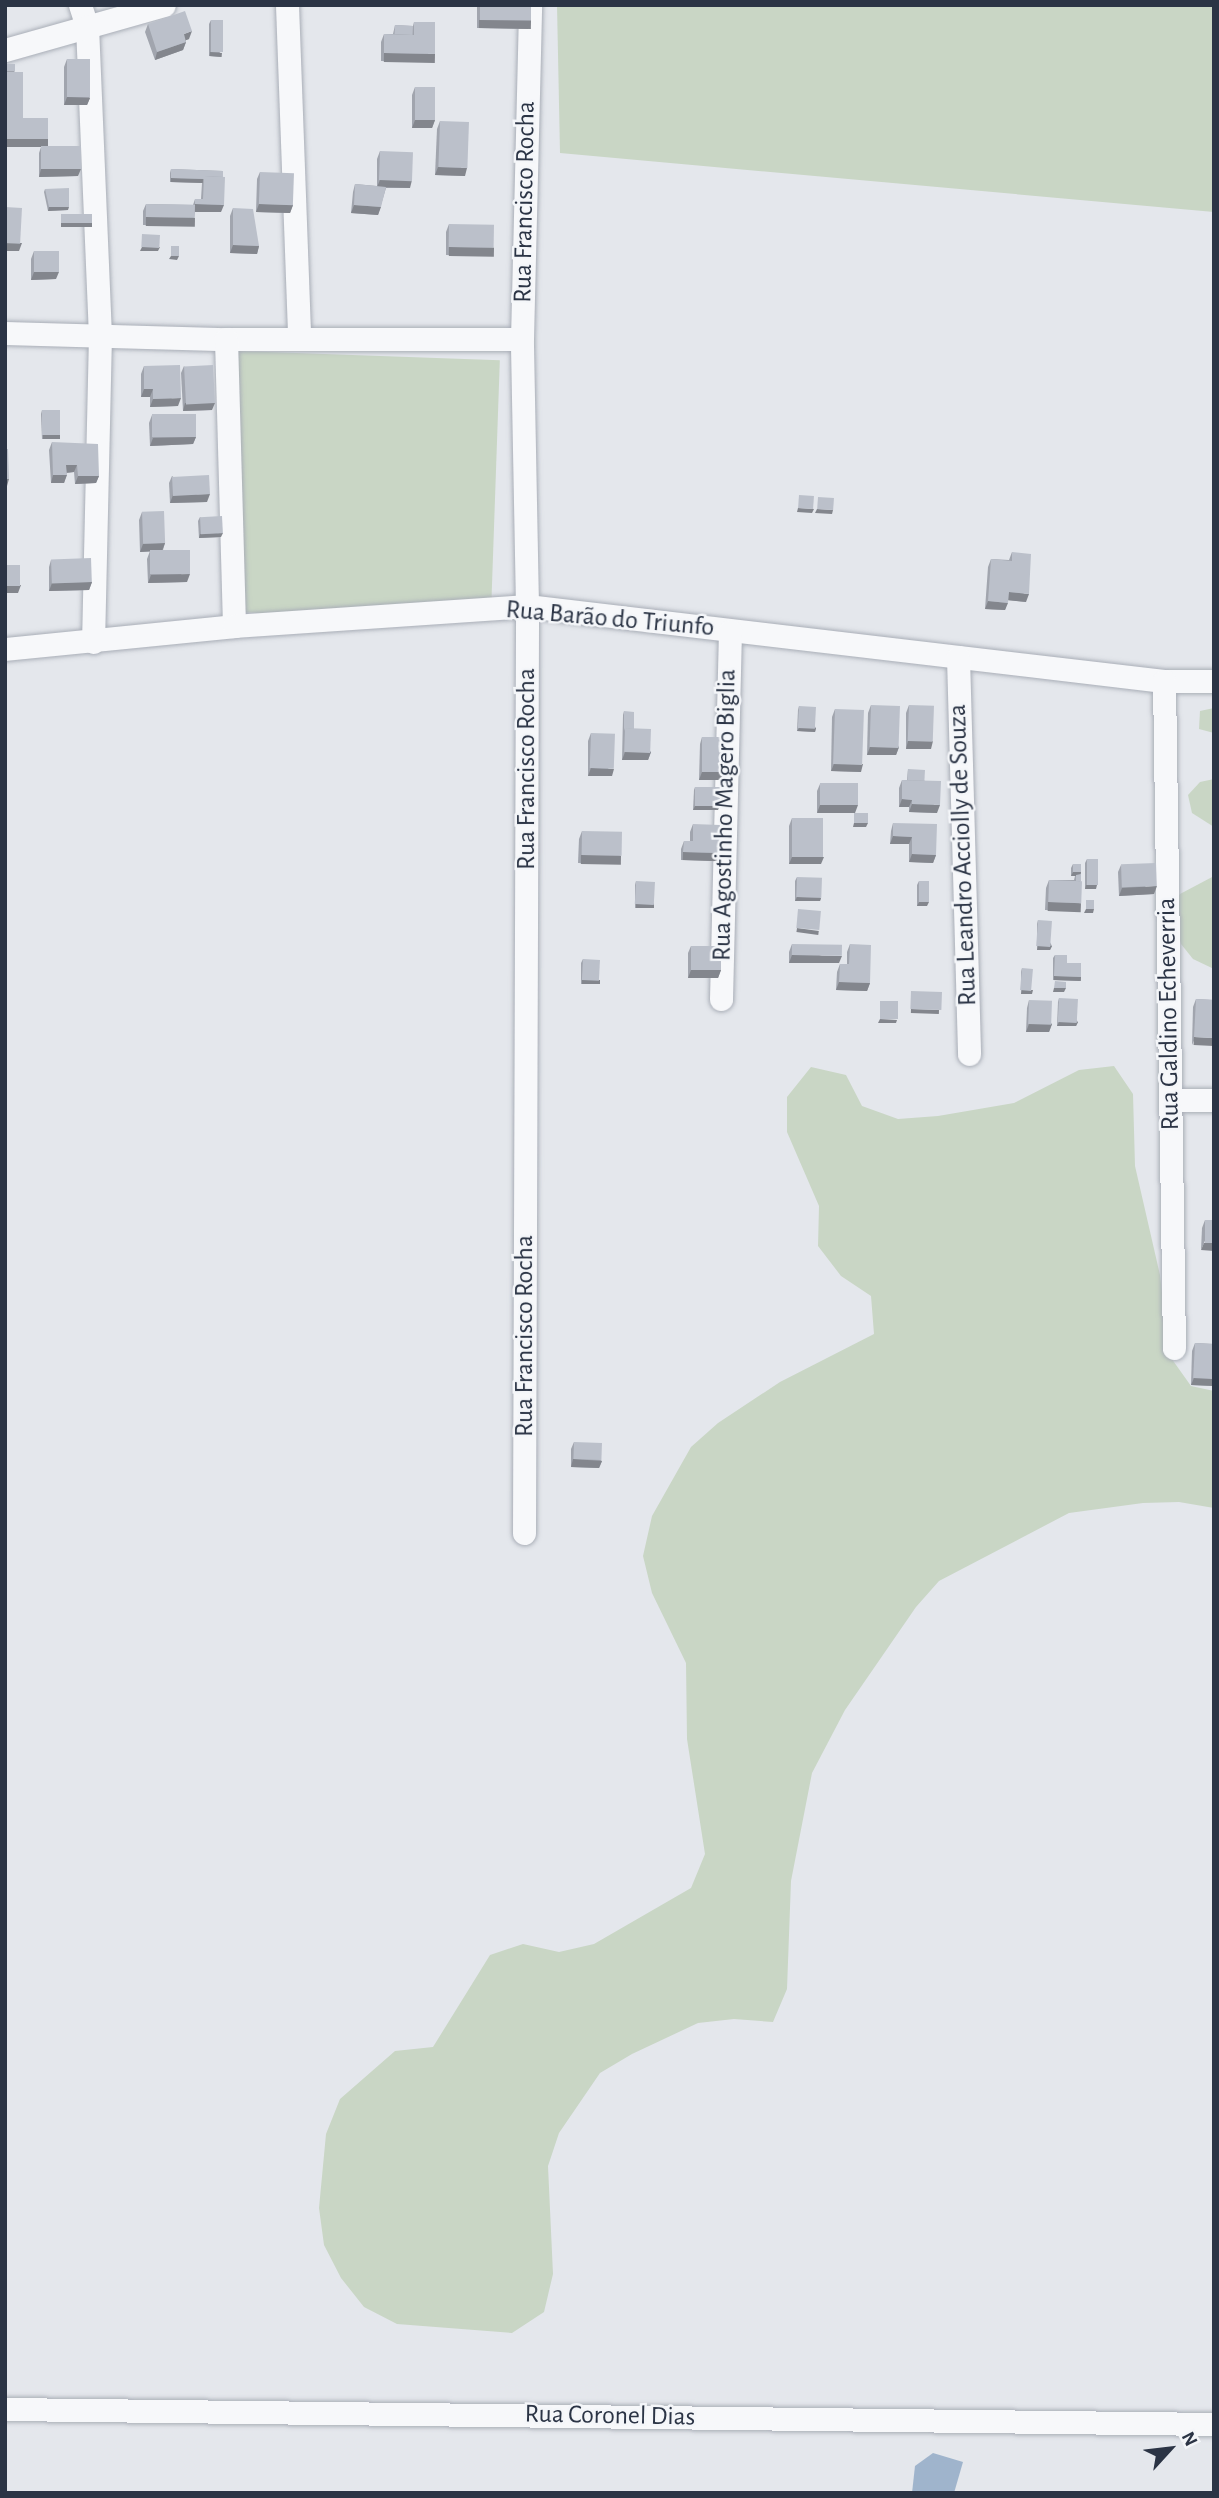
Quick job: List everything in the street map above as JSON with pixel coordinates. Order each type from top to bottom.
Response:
[{"type":"street","points":[[5,50],[83,16],[164,5]]},
{"type":"street","points":[[287,5],[299,339]]},
{"type":"street","name":"Rua Francisco Rocha","points":[[524,1533],[527,606],[522,339],[530,5]]},
{"type":"street","points":[[83,16],[100,335],[93,642]]},
{"type":"street","points":[[5,333],[226,339],[522,339]]},
{"type":"street","points":[[226,339],[234,626]]},
{"type":"street","name":"Rua Barão do Triunfo","points":[[5,649],[234,626],[527,606],[1164,681],[1214,681]]},
{"type":"street","name":"Rua Agostinho Magero Biglia","points":[[721,999],[730,631]]},
{"type":"street","name":"Rua Leandro Acciolly de Souza","points":[[958,657],[969,1054]]},
{"type":"street","name":"Rua Galdino Echeverria","points":[[1164,681],[1174,1348]]},
{"type":"street","points":[[1170,1100],[1214,1100]]},
{"type":"street","name":"Rua Coronel Dias","points":[[5,2409],[1214,2424]]},
{"type":"green space","points":[[557,5],[1214,5],[1214,212],[560,153]]},
{"type":"green space","points":[[237,351],[500,360],[491,621],[228,612]]},
{"type":"green space","points":[[1214,708],[1214,733],[1199,729],[1200,711]]},
{"type":"green space","points":[[1214,779],[1214,827],[1192,813],[1188,795],[1200,782]]},
{"type":"green space","points":[[1214,876],[1214,969],[1193,959],[1181,944],[1170,909],[1180,894]]},
{"type":"green space","points":[[1114,1066],[1133,1094],[1135,1166],[1160,1275],[1169,1355],[1191,1386],[1214,1391],[1214,1508],[1179,1502],[1143,1503],[1069,1513],[939,1581],[916,1607],[845,1710],[812,1773],[791,1881],[787,1989],[773,2022],[734,2019],[698,2023],[632,2054],[600,2073],[559,2133],[548,2166],[553,2274],[544,2312],[512,2333],[397,2324],[364,2307],[341,2278],[324,2245],[319,2208],[326,2134],[340,2099],[395,2051],[433,2047],[490,1955],[523,1944],[559,1952],[594,1944],[691,1888],[705,1854],[687,1739],[686,1663],[652,1593],[643,1556],[652,1516],[691,1447],[718,1423],[780,1382],[874,1334],[871,1296],[841,1276],[818,1246],[819,1206],[787,1132],[787,1097],[811,1067],[846,1075],[862,1106],[898,1119],[938,1116],[1014,1103],[1079,1070]]},
{"type":"water","points":[[933,2453],[963,2462],[954,2493],[912,2493],[915,2466]]},
{"type":"building","points":[[480,5],[531,5],[531,20],[480,20]]},
{"type":"building","points":[[185,11],[192,31],[184,34],[186,42],[157,52],[148,24]]},
{"type":"building","points":[[211,20],[223,20],[223,52],[211,52]]},
{"type":"building","points":[[414,22],[435,22],[435,54],[384,53],[384,34],[414,35]]},
{"type":"building","points":[[395,25],[413,26],[413,35],[395,34]]},
{"type":"building","points":[[67,59],[90,59],[90,97],[67,97]]},
{"type":"building","points":[[5,64],[15,64],[15,71],[5,71]]},
{"type":"building","points":[[5,72],[23,72],[23,118],[48,118],[48,139],[5,139]]},
{"type":"building","points":[[415,87],[435,87],[435,120],[415,120]]},
{"type":"building","points":[[440,121],[469,122],[467,168],[438,167]]},
{"type":"building","points":[[41,146],[81,146],[81,169],[41,169]]},
{"type":"building","points":[[380,151],[413,152],[412,181],[379,180]]},
{"type":"building","points":[[171,169],[223,171],[223,177],[171,178]]},
{"type":"building","points":[[260,172],[294,173],[293,205],[259,204]]},
{"type":"building","points":[[204,176],[225,177],[224,205],[195,204],[195,199],[203,199]]},
{"type":"building","points":[[355,184],[386,187],[381,207],[354,205]]},
{"type":"building","points":[[69,188],[69,207],[49,207],[45,189]]},
{"type":"building","points":[[146,204],[195,205],[195,218],[146,217]]},
{"type":"building","points":[[5,207],[22,208],[20,244],[5,243]]},
{"type":"building","points":[[233,208],[253,209],[259,246],[233,245]]},
{"type":"building","points":[[61,214],[92,214],[92,223],[61,223]]},
{"type":"building","points":[[449,224],[494,225],[494,248],[449,247]]},
{"type":"building","points":[[142,234],[160,235],[159,248],[141,247]]},
{"type":"building","points":[[171,246],[179,246],[179,256],[171,256]]},
{"type":"building","points":[[34,251],[59,251],[59,272],[34,272]]},
{"type":"building","points":[[180,365],[181,398],[153,399],[153,389],[144,389],[144,366]]},
{"type":"building","points":[[213,365],[215,403],[186,404],[184,367]]},
{"type":"building","points":[[42,410],[60,410],[60,435],[42,435]]},
{"type":"building","points":[[152,414],[196,414],[196,437],[152,437]]},
{"type":"building","points":[[52,442],[98,444],[99,476],[78,476],[77,465],[66,465],[67,475],[53,475]]},
{"type":"building","points":[[5,449],[8,449],[9,479],[5,479]]},
{"type":"building","points":[[209,475],[210,494],[173,496],[172,477]]},
{"type":"building","points":[[799,495],[814,496],[813,509],[798,508]]},
{"type":"building","points":[[818,497],[834,498],[833,510],[817,509]]},
{"type":"building","points":[[164,511],[165,543],[143,544],[142,512]]},
{"type":"building","points":[[222,516],[223,533],[201,534],[200,517]]},
{"type":"building","points":[[150,550],[190,550],[190,574],[150,574]]},
{"type":"building","points":[[1012,552],[1031,554],[1029,594],[1009,592],[1008,603],[988,601],[991,559],[1012,561]]},
{"type":"building","points":[[91,558],[92,582],[52,583],[51,559]]},
{"type":"building","points":[[5,565],[20,565],[20,586],[5,586]]},
{"type":"building","points":[[871,705],[900,706],[899,748],[870,747]]},
{"type":"building","points":[[909,705],[934,706],[933,742],[908,741]]},
{"type":"building","points":[[799,706],[816,707],[815,729],[798,728]]},
{"type":"building","points":[[835,709],[864,710],[862,765],[833,764]]},
{"type":"building","points":[[624,711],[634,712],[634,729],[625,728],[624,731]]},
{"type":"building","points":[[625,728],[651,729],[650,753],[624,752]]},
{"type":"building","points":[[591,733],[615,734],[614,769],[590,768]]},
{"type":"building","points":[[702,737],[724,737],[724,772],[702,772]]},
{"type":"building","points":[[908,769],[925,770],[924,781],[907,780]]},
{"type":"building","points":[[902,780],[941,781],[940,805],[912,804],[912,800],[902,799]]},
{"type":"building","points":[[820,783],[858,783],[858,805],[820,805]]},
{"type":"building","points":[[695,787],[720,787],[720,806],[695,806]]},
{"type":"building","points":[[854,813],[868,813],[868,823],[854,823]]},
{"type":"building","points":[[792,818],[823,818],[823,857],[792,857]]},
{"type":"building","points":[[893,823],[937,824],[936,855],[912,854],[912,837],[893,836]]},
{"type":"building","points":[[693,824],[720,825],[719,853],[683,852],[684,841],[693,841]]},
{"type":"building","points":[[582,831],[622,832],[622,856],[582,855]]},
{"type":"building","points":[[1087,859],[1098,859],[1098,885],[1087,885]]},
{"type":"building","points":[[1156,863],[1157,886],[1122,887],[1121,864]]},
{"type":"building","points":[[1073,864],[1081,864],[1081,872],[1073,872]]},
{"type":"building","points":[[1081,874],[1081,881],[1076,881],[1076,875]]},
{"type":"building","points":[[797,877],[822,878],[821,898],[796,897]]},
{"type":"building","points":[[1049,880],[1082,881],[1081,903],[1048,902]]},
{"type":"building","points":[[636,881],[655,882],[654,905],[635,904]]},
{"type":"building","points":[[919,881],[929,881],[929,902],[919,902]]},
{"type":"building","points":[[1086,900],[1094,900],[1094,909],[1086,909]]},
{"type":"building","points":[[798,909],[821,911],[819,930],[796,928]]},
{"type":"building","points":[[1038,920],[1052,921],[1050,947],[1036,946]]},
{"type":"building","points":[[792,944],[842,945],[842,956],[792,955]]},
{"type":"building","points":[[850,944],[871,945],[870,983],[839,982],[840,964],[849,964]]},
{"type":"building","points":[[691,946],[721,946],[721,970],[691,970]]},
{"type":"building","points":[[1055,955],[1067,955],[1067,963],[1081,963],[1081,977],[1054,976]]},
{"type":"building","points":[[583,959],[600,960],[599,981],[582,980]]},
{"type":"building","points":[[1022,968],[1033,969],[1031,991],[1020,990]]},
{"type":"building","points":[[1055,981],[1066,982],[1066,988],[1054,988]]},
{"type":"building","points":[[911,991],[942,992],[941,1010],[910,1009]]},
{"type":"building","points":[[1059,998],[1078,999],[1077,1023],[1058,1022]]},
{"type":"building","points":[[1196,999],[1214,1000],[1212,1038],[1194,1037]]},
{"type":"building","points":[[1029,1000],[1052,1001],[1051,1025],[1028,1024]]},
{"type":"building","points":[[880,1001],[898,1001],[898,1019],[880,1019]]},
{"type":"building","points":[[1205,1220],[1214,1220],[1214,1243],[1205,1243]]},
{"type":"building","points":[[1195,1343],[1214,1344],[1212,1379],[1193,1378]]},
{"type":"building","points":[[574,1442],[602,1443],[601,1460],[573,1459]]}]
